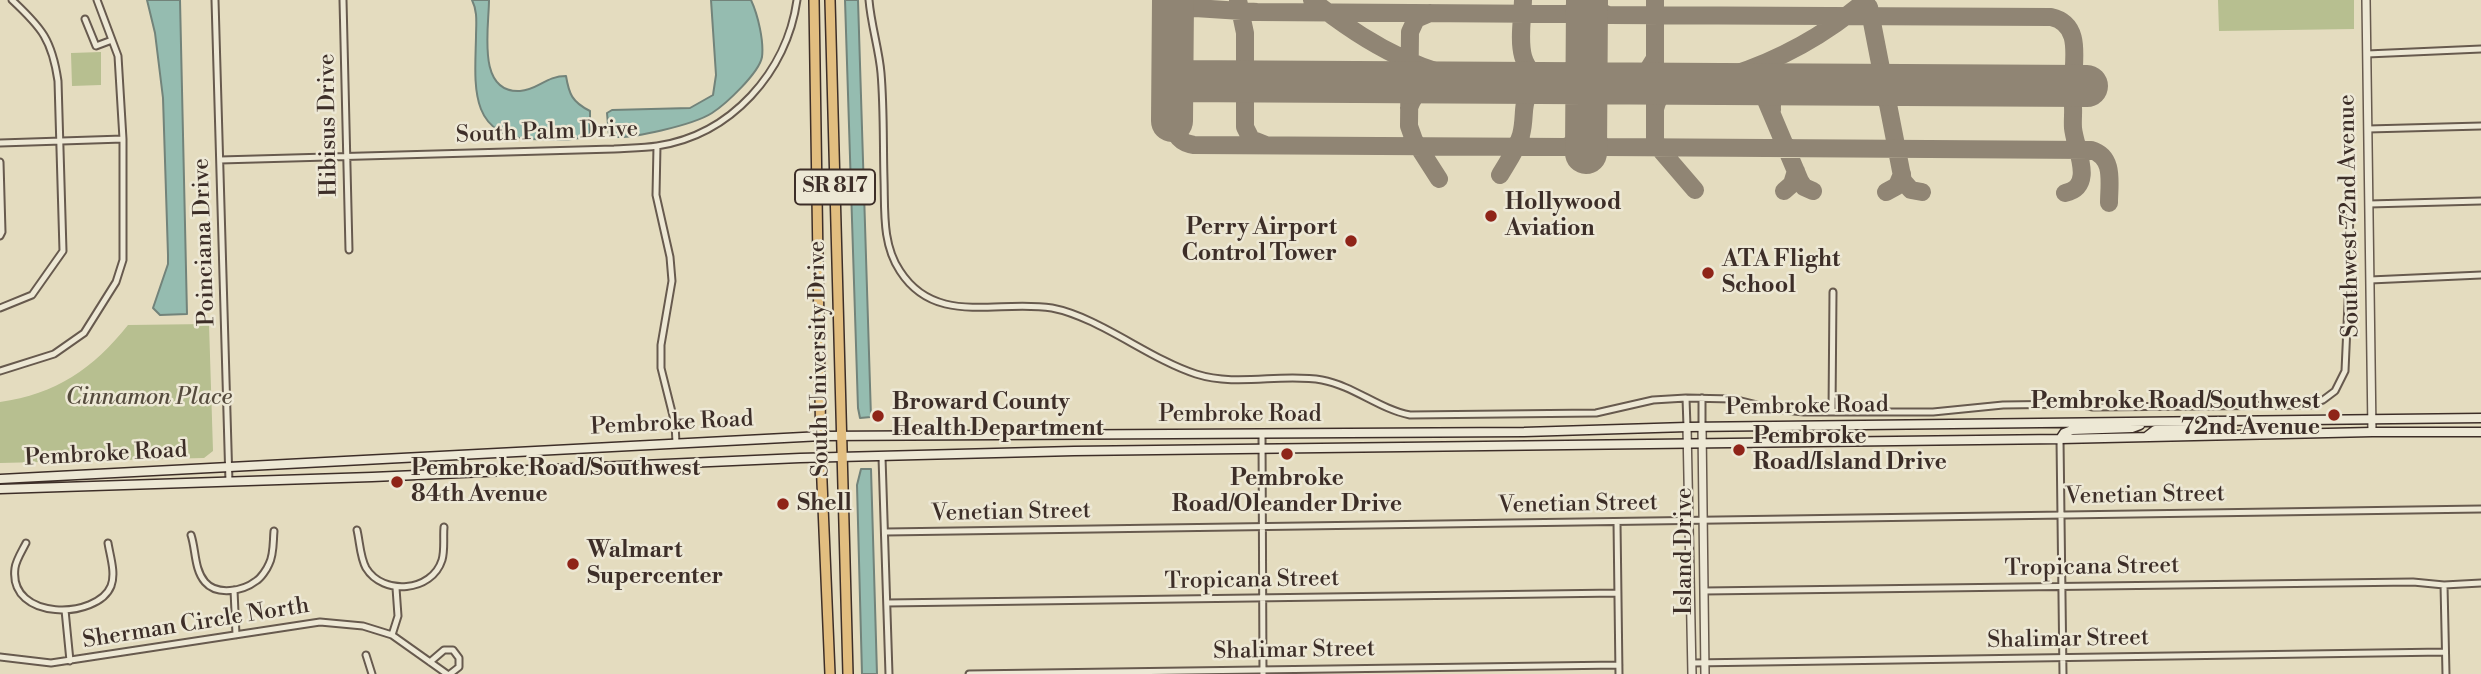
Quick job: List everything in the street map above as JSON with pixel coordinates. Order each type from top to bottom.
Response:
[{"type":"main road","name":"South University Drive","points":[[814,0],[821,458],[830,659],[833,674]]},
{"type":"main road","name":"South University Drive","points":[[830,0],[848,674]]},
{"type":"main road","name":"Pembroke Road","points":[[0,479],[822,436],[1262,435],[2481,418]]},
{"type":"main road","points":[[2146,437],[2155,430],[2210,429],[2218,421]]},
{"type":"main road","points":[[2060,439],[2064,433],[2072,430],[2132,428],[2150,422]]},
{"type":"main road","name":"Pembroke Road","points":[[0,489],[406,476],[841,457],[2481,432]]},
{"type":"main road","points":[[405,459],[406,476]]},
{"type":"street","points":[[0,308],[32,295],[63,251],[58,81],[54,55],[48,39],[34,20],[12,0]]},
{"type":"street","points":[[0,371],[54,354],[84,333],[116,282],[123,260],[123,139],[118,55],[97,0]]},
{"type":"street","name":"Poinciana Drive","points":[[215,0],[229,482]]},
{"type":"street","name":"Hibisus Drive","points":[[343,0],[349,250]]},
{"type":"street","name":"South Palm Drive","points":[[220,159],[657,146],[684,139],[713,127],[741,107],[756,91],[779,60],[788,41],[797,0]]},
{"type":"street","points":[[869,0],[881,74],[886,232],[892,257],[911,285],[927,297],[948,305],[1057,309],[1083,319],[1179,367],[1206,377],[1320,380],[1348,388],[1384,407],[1410,415],[1596,414],[1653,400],[1686,398],[1733,399],[1783,410],[1832,412],[1933,412],[1992,405],[2053,404],[2093,407],[2310,405],[2329,396],[2339,384],[2346,365],[2350,258],[2348,183]]},
{"type":"street","name":"Southwest 72nd Avenue","points":[[2366,0],[2372,432]]},
{"type":"street","points":[[85,19],[96,46],[112,40]]},
{"type":"street","points":[[2367,54],[2481,50]]},
{"type":"street","points":[[2368,129],[2481,126]]},
{"type":"street","points":[[0,143],[123,139]]},
{"type":"street","points":[[657,146],[656,195],[671,264],[672,281],[661,345],[661,368],[675,424],[676,443]]},
{"type":"street","points":[[0,162],[0,236]]},
{"type":"street","points":[[2369,204],[2481,201]]},
{"type":"street","points":[[2370,280],[2481,275]]},
{"type":"street","points":[[1832,412],[1833,292]]},
{"type":"street","points":[[1686,398],[1688,427]]},
{"type":"street","points":[[1702,398],[1702,427]]},
{"type":"street","points":[[1518,406],[1518,415]]},
{"type":"street","name":"Island Drive","points":[[1688,427],[1692,674]]},
{"type":"street","name":"Island Drive","points":[[1702,427],[1705,674]]},
{"type":"street","points":[[1262,435],[1263,672]]},
{"type":"street","points":[[2060,439],[2063,674]]},
{"type":"street","points":[[882,457],[889,674]]},
{"type":"street","name":"Venetian Street","points":[[886,532],[2481,509]]},
{"type":"street","points":[[1617,522],[1619,674]]},
{"type":"street","points":[[358,530],[361,556],[366,568],[373,578],[396,588],[430,579],[441,561],[444,527]]},
{"type":"street","points":[[191,535],[196,549],[196,565],[204,581],[212,589],[233,590],[257,581],[271,561],[274,531]]},
{"type":"street","points":[[26,543],[15,566],[16,584],[20,592],[34,606],[65,610],[96,602],[105,596],[112,581],[108,543]]},
{"type":"street","name":"Tropicana Street","points":[[1704,591],[2481,583]]},
{"type":"street","points":[[2444,584],[2446,674]]},
{"type":"street","points":[[392,635],[398,616],[396,588]]},
{"type":"street","points":[[233,590],[236,635]]},
{"type":"street","name":"Tropicana Street","points":[[887,603],[1618,593]]},
{"type":"street","points":[[65,610],[70,661]]},
{"type":"street","name":"Sherman Circle North","points":[[0,657],[51,663],[70,661],[320,622],[363,626],[392,635],[448,674]]},
{"type":"street","points":[[429,662],[444,650],[453,650],[459,658],[459,667],[448,674]]},
{"type":"street","name":"Shalimar Street","points":[[1692,663],[2445,652]]},
{"type":"street","points":[[366,655],[372,674]]},
{"type":"street","name":"Shalimar Street","points":[[969,674],[1619,665]]},
{"type":"green space","points":[[2218,0],[2354,0],[2354,29],[2219,31]]},
{"type":"green space","points":[[101,52],[101,85],[72,86],[71,53]]},
{"type":"green space","name":"Cinnamon Place","points":[[209,324],[213,451],[204,458],[0,463],[0,402],[39,393],[72,377],[115,341],[128,325]]},
{"type":"water","points":[[147,0],[180,0],[187,314],[160,315],[153,308],[168,264],[168,255],[163,98],[155,33]]},
{"type":"water","points":[[472,0],[489,0],[488,57],[497,82],[506,89],[520,91],[553,78],[566,76],[572,97],[590,111],[590,136],[552,140],[510,136],[495,128],[485,118],[476,89],[476,18]]},
{"type":"water","points":[[711,0],[751,0],[762,43],[762,57],[755,71],[741,88],[712,113],[645,134],[609,136],[607,113],[612,110],[690,108],[713,95],[716,75]]},
{"type":"water","points":[[845,0],[858,0],[871,417],[860,418],[858,408]]},
{"type":"water","points":[[861,469],[871,469],[877,674],[862,674],[857,485]]},
{"type":"taxiway","points":[[1177,0],[1195,8],[1257,12],[1566,14],[1579,10],[1586,0]]},
{"type":"taxiway","points":[[1238,0],[1245,33],[1245,127],[1251,139],[1266,145]]},
{"type":"taxiway","points":[[1312,0],[1391,53],[1436,71],[1482,82]]},
{"type":"taxiway","points":[[1500,175],[1519,140],[1528,97],[1532,91],[1551,83],[1538,77],[1524,60],[1521,38],[1523,0]]},
{"type":"taxiway","points":[[1588,0],[1595,10],[1608,15],[2051,17],[2061,21],[2072,35],[2073,86]]},
{"type":"taxiway","points":[[1655,0],[1655,140],[1695,190]]},
{"type":"taxiway","points":[[1655,109],[1660,97],[1670,88],[1683,83],[1729,76],[1766,63],[1818,35],[1866,0]]},
{"type":"taxiway","points":[[1869,7],[1903,181],[1911,190],[1922,192]]},
{"type":"taxiway","points":[[1173,35],[1177,15],[1184,10],[1195,8]]},
{"type":"taxiway","points":[[1430,13],[1416,19],[1410,32],[1409,126],[1414,140],[1439,179]]},
{"type":"taxiway","points":[[1624,83],[1644,76],[1654,60]]},
{"type":"taxiway","points":[[1409,108],[1422,89],[1443,82]]},
{"type":"taxiway","points":[[1738,84],[1754,89],[1765,98],[1800,181],[1804,187],[1813,191]]},
{"type":"taxiway","points":[[1772,110],[1776,92],[1792,84]]},
{"type":"taxiway","points":[[1854,85],[1874,89],[1888,104]]},
{"type":"taxiway","points":[[2049,86],[2068,90],[2073,103],[2073,128],[2082,175],[2080,183],[2065,193]]},
{"type":"taxiway","points":[[1172,121],[1178,138],[1194,145],[1565,147],[1580,141],[1586,129]]},
{"type":"taxiway","points":[[1586,129],[1592,140],[1605,147],[2091,150],[2099,153],[2107,165],[2110,179],[2109,203]]},
{"type":"taxiway","points":[[1784,191],[1792,184],[1796,171]]},
{"type":"taxiway","points":[[1886,192],[1897,186],[1902,174]]},
{"type":"runway","points":[[1172,121],[1173,0]]},
{"type":"runway","points":[[1586,153],[1587,0]]},
{"type":"runway","points":[[1173,81],[2087,86]]},
{"type":"place","name":"Hollywood Aviation","points":[[1491,216]]},
{"type":"place","name":"Perry Airport Control Tower","points":[[1351,241]]},
{"type":"place","name":"ATA Flight School","points":[[1708,273]]},
{"type":"place","name":"Pembroke Road/Southwest 72nd Avenue","points":[[2334,415]]},
{"type":"place","name":"Broward County Health Department","points":[[878,416]]},
{"type":"place","name":"Pembroke Road/Island Drive","points":[[1739,450]]},
{"type":"place","name":"Pembroke Road/Oleander Drive","points":[[1287,454]]},
{"type":"place","name":"Pembroke Road/Southwest 84th Avenue","points":[[397,482]]},
{"type":"place","name":"Shell","points":[[783,504]]},
{"type":"place","name":"Walmart Supercenter","points":[[573,564]]}]
